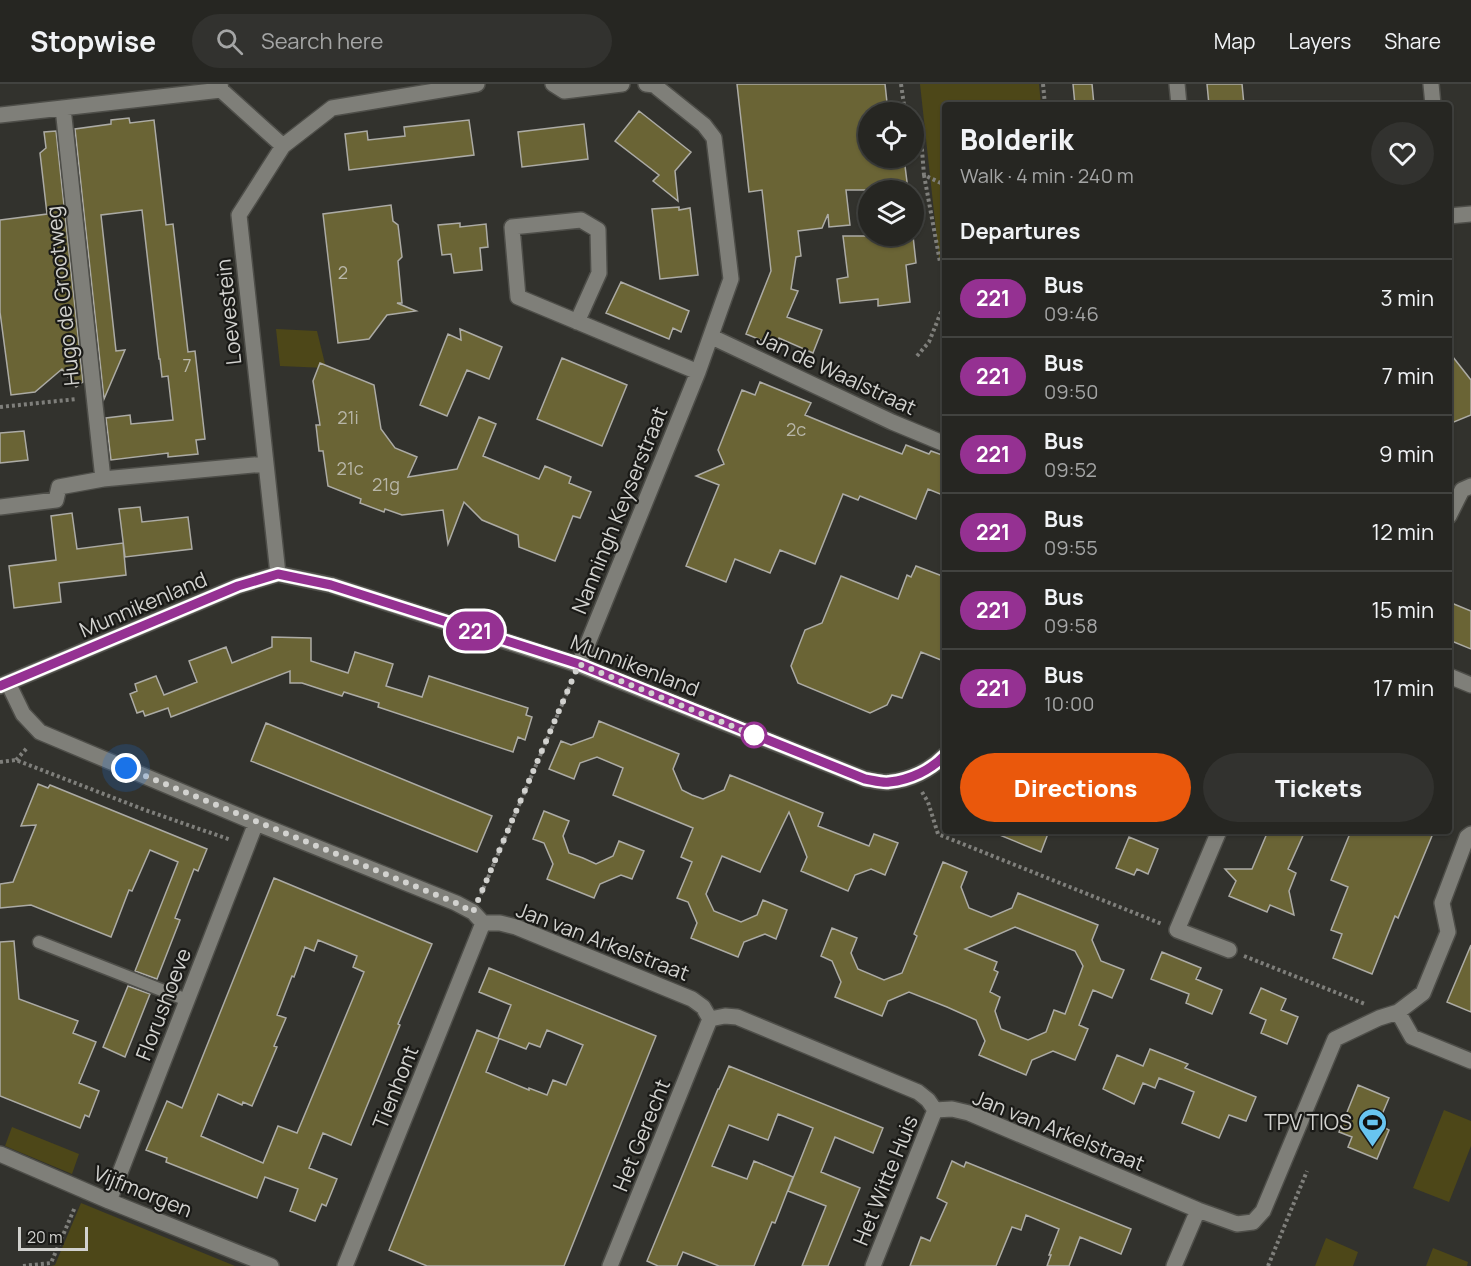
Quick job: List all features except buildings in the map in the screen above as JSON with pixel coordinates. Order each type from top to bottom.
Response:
[{"type":"street","points":[[0,115],[221,87],[282,146],[332,108],[477,84]]},
{"type":"street","points":[[554,84],[564,91],[622,84]]},
{"type":"street","name":"Nanningh Keyserstraat","points":[[579,664],[699,372],[731,279],[714,138],[704,125],[651,84]]},
{"type":"street","points":[[1177,84],[1179,102]]},
{"type":"street","points":[[1431,84],[1433,102]]},
{"type":"street","name":"Hugo de Grootweg","points":[[63,108],[103,479]]},
{"type":"street","name":"Loevestein","points":[[278,574],[239,215],[282,146]]},
{"type":"street","points":[[1452,216],[1471,214]]},
{"type":"street","points":[[577,321],[599,273],[598,230],[581,220],[513,227],[518,297],[699,372]]},
{"type":"street","name":"Jan de Waalstraat","points":[[712,337],[892,422],[942,443]]},
{"type":"street","points":[[0,507],[56,500],[59,487],[103,479],[265,464]]},
{"type":"street","points":[[1452,510],[1462,490],[1471,486]]},
{"type":"street","name":"Munnikenland","points":[[4,684],[238,586],[278,574],[331,585],[579,664],[865,779],[887,783],[912,776],[934,765],[942,758]]},
{"type":"street","points":[[1452,677],[1471,686]]},
{"type":"street","name":"Jan van Arkelstraat","points":[[4,684],[23,714],[40,732],[256,823],[456,903],[478,917],[516,927],[692,999],[703,1007],[710,1019]]},
{"type":"street","name":"Florushoeve","points":[[109,1201],[256,823]]},
{"type":"street","points":[[1218,834],[1177,930],[1229,950]]},
{"type":"street","points":[[1379,1018],[1398,1012],[1423,993],[1448,932],[1442,903],[1467,837],[1471,834]]},
{"type":"street","name":"Tienhont","points":[[345,1266],[478,917]]},
{"type":"street","points":[[1398,1012],[1412,1037],[1471,1061]]},
{"type":"street","points":[[710,1019],[725,1016],[737,1017],[918,1092],[935,1110]]},
{"type":"street","name":"Jan van Arkelstraat","points":[[935,1110],[952,1109],[969,1113],[1198,1210],[1237,1224],[1253,1222],[1263,1210],[1335,1039],[1379,1018]]},
{"type":"street","name":"Het Gerecht","points":[[610,1266],[710,1019]]},
{"type":"street","name":"Het Witte Huis","points":[[873,1266],[935,1110]]},
{"type":"street","name":"Vijfmorgen","points":[[0,1154],[82,1190],[271,1266]]},
{"type":"street","points":[[1174,1266],[1198,1210]]},
{"type":"lane","points":[[39,942],[187,1000]]},
{"type":"path","points":[[901,84],[904,102]]},
{"type":"path","points":[[1042,84],[1045,102]]},
{"type":"path","points":[[923,168],[940,262],[942,263]]},
{"type":"path","points":[[924,175],[942,184]]},
{"type":"path","points":[[917,356],[929,342],[942,310]]},
{"type":"path","points":[[0,407],[94,397]]},
{"type":"path","points":[[478,917],[579,664]]},
{"type":"path","points":[[0,762],[16,760],[145,810],[247,845]]},
{"type":"path","points":[[912,776],[928,802],[938,834],[1177,930]]},
{"type":"path","points":[[1229,950],[1364,1003],[1379,1018]]},
{"type":"path","points":[[1268,1266],[1307,1171]]},
{"type":"path","points":[[23,1266],[51,1263],[82,1190]]},
{"type":"shaded area","points":[[920,84],[1039,84],[1041,102],[942,102],[942,259],[939,258],[924,102],[922,102]]},
{"type":"shaded area","points":[[276,329],[317,331],[326,368],[280,366]]},
{"type":"shaded area","points":[[1444,1110],[1471,1121],[1471,1146],[1449,1202],[1413,1188]]},
{"type":"shaded area","points":[[12,1127],[79,1154],[72,1174],[5,1146]]},
{"type":"shaded area","points":[[81,1203],[235,1266],[51,1266],[55,1265]]},
{"type":"shaded area","points":[[1326,1238],[1358,1252],[1353,1266],[1315,1266]]},
{"type":"shaded area","points":[[1433,1248],[1468,1262],[1467,1266],[1426,1266]]},
{"type":"bus line","name":"221","points":[[0,686],[238,586],[278,574],[331,585],[579,664],[865,779],[887,783],[912,776],[934,765],[942,758]]},
{"type":"place","name":"TPV TIOS","points":[[1373,1148]]},
{"type":"route","points":[[126,768],[473,912],[579,664],[759,737],[754,735]]}]
